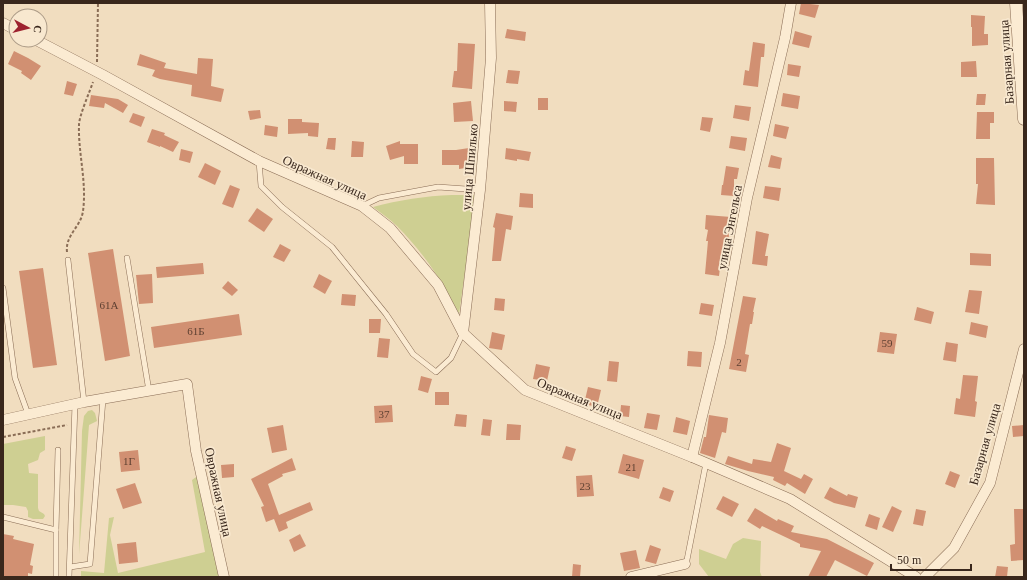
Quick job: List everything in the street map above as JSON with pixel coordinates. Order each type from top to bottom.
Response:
[{"type":"street","name":"улица Шпилько","points":[[463,333],[480,190],[491,58],[490,3]]},
{"type":"street","name":"улица Энгельса","points":[[692,457],[720,343],[747,198],[792,3]]},
{"type":"street","name":"Базарная улица","points":[[1016,3],[1022,68],[1024,119]]},
{"type":"street","name":"Овражная улица","points":[[48,46],[259,161],[362,206],[390,228],[438,285],[463,333],[525,390],[692,457],[790,499],[916,577]]},
{"type":"street","name":"Базарная улица","points":[[926,577],[954,548],[990,483],[1024,349]]},
{"type":"street","name":"Овражная улица","points":[[3,420],[80,403],[187,384],[196,452],[224,577]]},
{"type":"street","points":[[631,577],[686,564]]},
{"type":"lane","points":[[259,161],[261,186],[282,207],[332,247],[386,314],[413,354],[436,372],[451,358],[463,333]]},
{"type":"lane","points":[[362,206],[379,198],[438,187],[480,190]]},
{"type":"lane","points":[[127,258],[149,391]]},
{"type":"lane","points":[[68,260],[80,403],[69,577]]},
{"type":"lane","points":[[3,288],[15,378],[28,414]]},
{"type":"lane","points":[[70,567],[90,564],[103,399]]},
{"type":"lane","points":[[56,577],[58,450]]},
{"type":"lane","points":[[686,564],[706,463]]},
{"type":"lane","points":[[3,518],[56,530]]},
{"type":"path","points":[[68,260],[66,244],[81,219],[83,211],[83,184],[79,123],[97,72],[98,3]]},
{"type":"green space","points":[[452,195],[476,195],[459,314],[446,290],[424,257],[394,223],[373,207],[412,199]]},
{"type":"green space","points":[[92,410],[95,413],[97,421],[89,425],[79,555],[82,431],[84,416],[88,411]]},
{"type":"green space","points":[[45,436],[45,450],[40,453],[38,460],[28,464],[29,473],[38,474],[38,508],[39,511],[45,516],[43,519],[33,519],[28,517],[26,507],[3,505],[3,444]]},
{"type":"green space","points":[[199,475],[220,577],[81,577],[81,571],[104,573],[109,518],[114,517],[110,535],[118,573],[205,552],[192,480]]},
{"type":"green space","points":[[743,538],[761,541],[760,572],[762,577],[709,577],[699,564],[699,549],[726,559],[733,544]]},
{"type":"building","points":[[801,3],[819,5],[815,18],[799,14]]},
{"type":"building","points":[[971,15],[985,16],[984,34],[988,34],[988,45],[972,46]]},
{"type":"building","points":[[507,29],[526,32],[525,41],[505,38]]},
{"type":"building","points":[[795,31],[812,36],[809,48],[792,44]]},
{"type":"building","points":[[753,42],[765,44],[764,57],[761,57],[758,87],[743,85],[745,70],[749,71]]},
{"type":"building","points":[[458,43],[475,44],[472,89],[452,87],[454,71],[457,71]]},
{"type":"building","points":[[14,51],[41,66],[31,80],[21,73],[22,71],[8,64]]},
{"type":"building","points":[[140,54],[166,63],[164,68],[197,74],[198,58],[213,59],[211,86],[224,89],[221,102],[191,96],[192,85],[152,76],[155,70],[137,65]]},
{"type":"building","points":[[976,61],[977,77],[961,77],[961,62]]},
{"type":"building","points":[[788,64],[801,66],[799,77],[787,75]]},
{"type":"building","points":[[508,70],[520,71],[518,84],[506,83]]},
{"type":"building","points":[[67,81],[77,84],[73,96],[64,94]]},
{"type":"building","points":[[783,93],[800,96],[798,109],[781,106]]},
{"type":"building","points":[[977,94],[986,94],[985,105],[976,105]]},
{"type":"building","points":[[91,95],[118,99],[128,105],[123,113],[105,103],[104,108],[89,106]]},
{"type":"building","points":[[538,98],[548,98],[548,110],[538,110]]},
{"type":"building","points":[[471,101],[473,121],[454,122],[453,103]]},
{"type":"building","points":[[504,101],[517,102],[516,112],[504,111]]},
{"type":"building","points":[[735,105],[751,107],[749,121],[733,118]]},
{"type":"building","points":[[260,110],[261,118],[250,120],[248,111]]},
{"type":"building","points":[[977,112],[994,112],[994,123],[990,123],[990,139],[976,139]]},
{"type":"building","points":[[133,113],[145,117],[141,127],[129,122]]},
{"type":"building","points":[[702,117],[713,118],[710,132],[700,130]]},
{"type":"building","points":[[288,119],[302,119],[302,122],[319,123],[318,137],[308,136],[308,133],[288,134]]},
{"type":"building","points":[[775,124],[789,127],[786,139],[773,136]]},
{"type":"building","points":[[265,125],[278,127],[277,137],[264,135]]},
{"type":"building","points":[[152,129],[165,133],[164,135],[179,142],[173,152],[147,142]]},
{"type":"building","points":[[731,136],[747,138],[745,151],[729,148]]},
{"type":"building","points":[[328,138],[336,138],[335,150],[326,149]]},
{"type":"building","points":[[352,141],[364,142],[363,157],[351,157]]},
{"type":"building","points":[[400,141],[400,144],[418,144],[418,164],[404,164],[404,156],[390,160],[386,146]]},
{"type":"building","points":[[469,148],[472,167],[459,169],[459,165],[442,165],[442,150]]},
{"type":"building","points":[[506,148],[531,152],[529,161],[505,159]]},
{"type":"building","points":[[181,149],[193,152],[190,163],[179,160]]},
{"type":"building","points":[[771,155],[782,158],[780,169],[768,167]]},
{"type":"building","points":[[976,158],[994,158],[995,205],[976,204],[978,184],[976,184]]},
{"type":"building","points":[[205,163],[221,171],[215,185],[198,177]]},
{"type":"building","points":[[726,166],[739,168],[737,179],[734,179],[734,196],[721,195]]},
{"type":"building","points":[[230,185],[240,189],[233,208],[222,204]]},
{"type":"building","points":[[765,186],[781,188],[779,201],[763,198]]},
{"type":"building","points":[[520,193],[533,194],[533,208],[519,207]]},
{"type":"building","points":[[257,208],[273,219],[264,232],[248,221]]},
{"type":"building","points":[[496,213],[513,216],[511,230],[506,229],[501,261],[492,261],[495,228],[493,227]]},
{"type":"building","points":[[706,215],[731,217],[728,244],[726,243],[723,260],[721,259],[719,276],[705,274],[708,241],[706,241],[708,230],[705,229]]},
{"type":"building","points":[[756,231],[769,234],[765,256],[768,256],[767,266],[752,264]]},
{"type":"building","points":[[280,244],[291,250],[284,262],[273,257]]},
{"type":"building","points":[[113,249],[130,356],[105,361],[88,253]]},
{"type":"building","points":[[970,253],[991,254],[991,266],[970,265]]},
{"type":"building","points":[[203,263],[204,274],[157,278],[156,267]]},
{"type":"building","points":[[43,268],[57,365],[33,368],[19,271]]},
{"type":"building","points":[[152,274],[153,303],[139,304],[136,275]]},
{"type":"building","points":[[319,274],[332,281],[325,294],[313,287]]},
{"type":"building","points":[[228,281],[238,290],[232,296],[222,288]]},
{"type":"building","points":[[969,290],[982,291],[979,314],[965,312]]},
{"type":"building","points":[[342,294],[356,295],[355,306],[341,305]]},
{"type":"building","points":[[743,296],[756,298],[745,354],[749,355],[746,372],[729,369]]},
{"type":"building","points":[[495,298],[505,299],[504,311],[494,310]]},
{"type":"building","points":[[701,303],[714,305],[712,316],[699,314]]},
{"type":"building","points":[[917,307],[934,312],[931,324],[914,320]]},
{"type":"building","points":[[239,314],[242,335],[154,348],[151,327]]},
{"type":"building","points":[[369,319],[381,319],[380,333],[369,333]]},
{"type":"building","points":[[971,322],[988,326],[986,338],[969,334]]},
{"type":"building","points":[[492,332],[505,335],[502,350],[489,348]]},
{"type":"building","points":[[880,332],[897,334],[894,354],[877,352]]},
{"type":"building","points":[[379,338],[390,339],[388,358],[377,357]]},
{"type":"building","points":[[946,342],[958,344],[956,362],[943,360]]},
{"type":"building","points":[[688,351],[702,352],[701,367],[687,366]]},
{"type":"building","points":[[609,361],[619,362],[617,382],[607,381]]},
{"type":"building","points":[[536,364],[550,367],[547,381],[533,379]]},
{"type":"building","points":[[963,375],[978,376],[975,417],[954,414],[956,398],[960,399]]},
{"type":"building","points":[[421,376],[432,379],[428,393],[418,390]]},
{"type":"building","points":[[588,387],[601,390],[597,407],[584,404]]},
{"type":"building","points":[[435,392],[449,392],[449,405],[435,405]]},
{"type":"building","points":[[392,405],[393,422],[375,423],[374,406]]},
{"type":"building","points":[[621,405],[630,406],[629,417],[620,416]]},
{"type":"building","points":[[647,413],[660,415],[657,430],[644,428]]},
{"type":"building","points":[[456,414],[467,415],[466,427],[454,426]]},
{"type":"building","points":[[709,415],[728,418],[726,433],[722,432],[715,458],[700,453],[704,437],[706,437]]},
{"type":"building","points":[[676,417],[690,421],[687,435],[673,432]]},
{"type":"building","points":[[483,419],[492,420],[490,436],[481,435]]},
{"type":"building","points":[[507,424],[521,425],[520,440],[506,440]]},
{"type":"building","points":[[283,425],[287,450],[272,453],[267,428]]},
{"type":"building","points":[[1024,425],[1024,436],[1013,437],[1012,426]]},
{"type":"building","points":[[777,443],[791,448],[784,471],[801,479],[804,474],[813,479],[805,494],[787,483],[785,486],[773,480],[774,477],[725,464],[728,456],[752,464],[753,459],[771,462]]},
{"type":"building","points":[[566,446],[576,449],[572,461],[562,458]]},
{"type":"building","points":[[138,450],[140,470],[121,472],[119,452]]},
{"type":"building","points":[[623,454],[644,460],[639,479],[618,473]]},
{"type":"building","points":[[292,458],[296,470],[282,474],[283,476],[268,484],[279,515],[310,502],[313,510],[286,522],[288,528],[279,532],[274,519],[266,522],[261,507],[264,506],[251,479]]},
{"type":"building","points":[[234,464],[234,477],[222,478],[221,465]]},
{"type":"building","points":[[950,471],[960,475],[955,488],[945,484]]},
{"type":"building","points":[[592,475],[594,496],[577,497],[576,476]]},
{"type":"building","points":[[135,483],[142,503],[123,509],[116,489]]},
{"type":"building","points":[[663,487],[674,491],[670,502],[659,498]]},
{"type":"building","points":[[830,487],[847,496],[848,494],[858,497],[855,508],[834,503],[824,498]]},
{"type":"building","points":[[723,496],[739,504],[732,517],[716,509]]},
{"type":"building","points":[[892,506],[902,511],[893,532],[882,527]]},
{"type":"building","points":[[755,508],[777,521],[778,519],[794,526],[791,532],[827,539],[874,563],[867,576],[835,560],[826,577],[808,577],[821,551],[800,547],[800,544],[762,526],[760,529],[747,521]]},
{"type":"building","points":[[916,509],[926,511],[923,526],[913,524]]},
{"type":"building","points":[[1014,509],[1024,509],[1024,560],[1011,561],[1010,545],[1015,544]]},
{"type":"building","points":[[869,514],[880,518],[877,530],[865,526]]},
{"type":"building","points":[[3,534],[14,536],[13,539],[34,544],[30,565],[33,566],[32,574],[28,573],[28,577],[3,577]]},
{"type":"building","points":[[300,534],[306,546],[294,552],[289,540]]},
{"type":"building","points":[[136,542],[138,562],[119,564],[117,544]]},
{"type":"building","points":[[650,545],[661,549],[656,564],[645,561]]},
{"type":"building","points":[[636,550],[640,568],[624,571],[620,553]]},
{"type":"building","points":[[573,564],[581,565],[580,577],[572,577]]},
{"type":"building","points":[[997,566],[1008,567],[1007,577],[995,577]]}]
